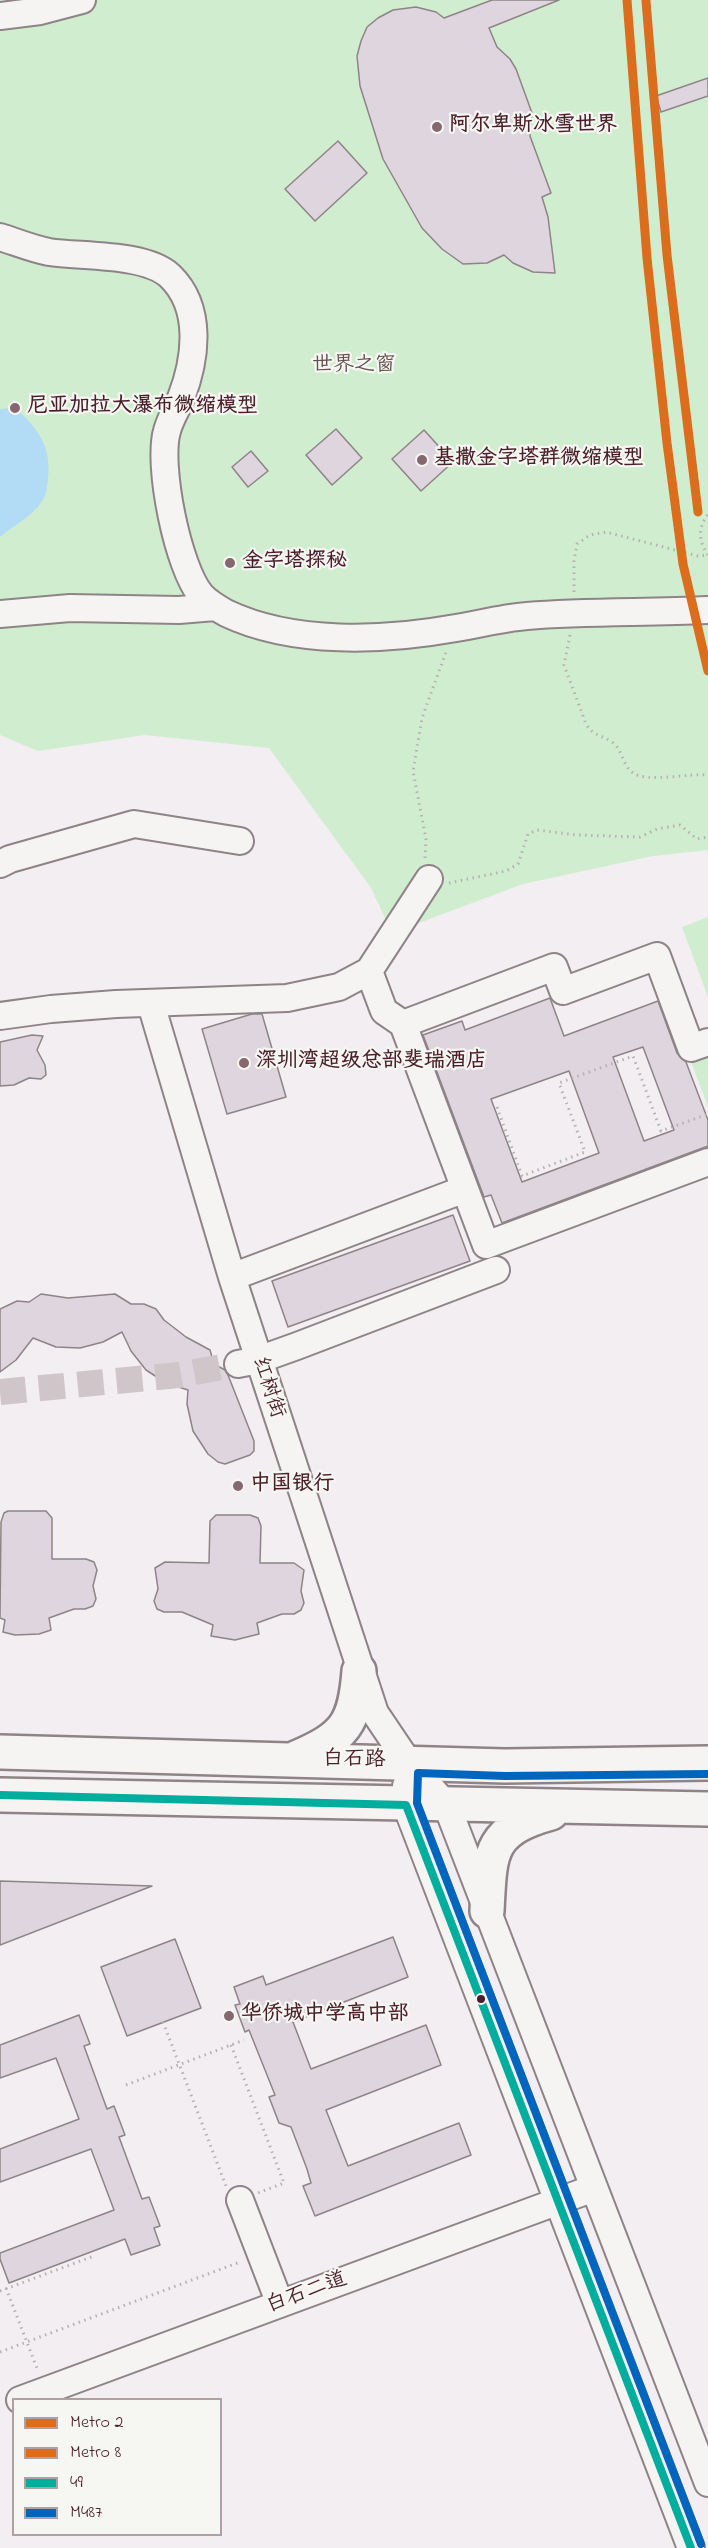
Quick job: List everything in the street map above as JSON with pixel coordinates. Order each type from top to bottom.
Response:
[{"type":"main road","points":[[293,1759],[322,1745],[345,1728],[357,1699],[359,1671]]},
{"type":"main road","name":"白石路","points":[[0,1752],[505,1766],[708,1763]]},
{"type":"main road","name":"白石路","points":[[0,1795],[447,1806],[708,1809]]},
{"type":"main road","points":[[487,1911],[489,1869],[493,1849],[498,1840],[516,1826],[537,1817],[572,1808]]},
{"type":"street","points":[[0,16],[40,5],[82,0]]},
{"type":"street","points":[[0,237],[46,251],[149,264],[169,275],[184,294],[194,325],[193,355],[182,395],[166,433],[166,470],[176,536],[183,564],[200,594],[215,607],[241,620],[280,631],[332,637],[412,634],[456,628],[501,618],[574,613],[708,610]]},
{"type":"street","points":[[0,614],[70,608],[179,610],[215,607]]},
{"type":"street","points":[[0,864],[10,859],[134,824],[240,841]]},
{"type":"street","points":[[0,1016],[51,1009],[287,998],[339,987],[369,970],[429,879]]},
{"type":"street","points":[[404,1024],[554,967],[563,991],[657,956],[692,1048],[708,1042]]},
{"type":"street","points":[[369,970],[384,1011],[404,1024],[486,1245],[708,1162]]},
{"type":"street","name":"红树街","points":[[151,1004],[231,1277],[248,1362],[359,1671],[375,1713],[408,1762],[447,1806]]},
{"type":"street","points":[[231,1277],[465,1189]]},
{"type":"street","points":[[248,1362],[495,1270]]},
{"type":"street","points":[[408,1762],[405,1805],[691,2548]]},
{"type":"street","points":[[447,1806],[708,2483]]},
{"type":"street","name":"白石二道","points":[[26,2398],[594,2188]]},
{"type":"street","points":[[240,2200],[280,2304]]},
{"type":"path","points":[[708,515],[701,527],[700,537],[708,555],[698,556],[606,532],[590,535],[577,544],[574,561],[574,613],[564,665],[591,732],[611,741],[620,750],[625,764],[634,774],[651,777],[708,775]]},
{"type":"path","points":[[456,628],[422,718],[413,771],[426,839],[424,854],[429,879],[446,884],[506,871],[518,864],[528,834],[537,830],[577,835],[640,837],[657,829],[680,825],[697,839],[708,837]]},
{"type":"path","points":[[497,1107],[522,1176],[585,1152],[559,1083],[633,1056],[661,1131],[708,1114]]},
{"type":"path","points":[[569,1158],[571,1164]]},
{"type":"path","points":[[163,2022],[233,2203],[284,2183],[231,2045]]},
{"type":"path","points":[[126,2085],[244,2040]]},
{"type":"path","points":[[0,2352],[261,2255]]},
{"type":"path","points":[[0,2291],[94,2256]]},
{"type":"path","points":[[6,2288],[46,2390]]},
{"type":"green space","name":"世界之窗","points":[[0,0],[708,0],[708,850],[653,856],[523,884],[392,933],[371,888],[269,748],[145,735],[38,751],[0,735]]},
{"type":"green space","points":[[708,917],[708,997],[682,927]]},
{"type":"green space","points":[[708,1052],[708,1107],[690,1059]]},
{"type":"water","points":[[15,408],[42,439],[48,457],[48,479],[45,496],[38,506],[0,537],[0,409]]},
{"type":"building","name":"阿尔卑斯冰雪世界","points":[[492,0],[559,0],[489,28],[497,47],[510,59],[516,69],[532,113],[530,136],[551,193],[542,197],[548,217],[555,273],[533,272],[513,263],[504,255],[487,263],[463,264],[442,249],[422,228],[383,159],[360,86],[357,56],[367,27],[378,18],[393,10],[416,7],[436,12],[444,18]]},
{"type":"building","points":[[708,78],[708,96],[661,112],[656,96]]},
{"type":"building","points":[[338,141],[367,173],[315,221],[285,189]]},
{"type":"building","points":[[336,429],[362,458],[332,485],[306,455]]},
{"type":"building","name":"基撒金字塔群微缩模型","points":[[424,430],[453,462],[421,491],[392,459]]},
{"type":"building","points":[[251,451],[268,471],[248,487],[232,467]]},
{"type":"building","points":[[550,998],[564,1036],[658,1001],[677,1053],[686,1062],[708,1120],[708,1146],[502,1223],[491,1195],[484,1197],[423,1035],[462,1021],[465,1030]],"holes":[[[643,1047],[674,1130],[644,1141],[613,1057]],[[569,1071],[599,1153],[522,1182],[491,1099]]]},
{"type":"building","name":"深圳湾超级总部斐瑞酒店","points":[[252,1014],[262,1014],[286,1097],[227,1114],[202,1029]]},
{"type":"building","points":[[32,1035],[43,1036],[37,1050],[45,1065],[46,1075],[41,1079],[29,1078],[14,1085],[0,1086],[0,1042]]},
{"type":"building","points":[[453,1215],[470,1261],[288,1327],[272,1281]]},
{"type":"building","points":[[41,1294],[68,1298],[115,1294],[131,1304],[144,1304],[156,1309],[164,1320],[186,1337],[210,1350],[214,1364],[225,1370],[254,1441],[254,1451],[250,1455],[225,1464],[218,1462],[208,1454],[193,1431],[187,1404],[188,1390],[166,1383],[146,1370],[131,1351],[122,1332],[103,1342],[80,1348],[56,1347],[33,1338],[16,1360],[0,1372],[0,1309],[17,1301],[29,1302]]},
{"type":"building","points":[[8,1511],[46,1511],[52,1518],[52,1559],[86,1559],[94,1562],[97,1570],[93,1586],[96,1599],[93,1606],[74,1609],[49,1618],[51,1630],[39,1634],[15,1635],[3,1632],[5,1620],[0,1618],[1,1522],[4,1513]]},
{"type":"building","points":[[216,1515],[250,1515],[258,1518],[261,1526],[260,1563],[294,1563],[304,1570],[301,1591],[304,1603],[301,1610],[294,1614],[282,1614],[257,1623],[259,1634],[235,1640],[211,1636],[213,1625],[182,1612],[164,1612],[157,1609],[154,1601],[158,1589],[155,1568],[165,1562],[209,1563],[210,1521]]},
{"type":"building","points":[[0,1881],[152,1886],[0,1945]]},
{"type":"building","points":[[393,1937],[408,1977],[293,2022],[311,2069],[426,2025],[441,2065],[326,2110],[348,2166],[459,2123],[471,2155],[315,2216],[303,2186],[311,2183],[307,2169],[291,2127],[279,2123],[269,2097],[275,2095],[249,2030],[245,2032],[235,2005],[240,2004],[234,1987],[263,1976],[266,1985]]},
{"type":"building","points":[[175,1939],[201,2008],[127,2036],[101,1967]]},
{"type":"building","points":[[79,2015],[90,2044],[84,2046],[107,2109],[114,2106],[125,2135],[119,2137],[142,2199],[149,2197],[160,2226],[154,2228],[160,2245],[131,2255],[125,2239],[9,2283],[0,2253],[114,2210],[91,2149],[0,2182],[0,2149],[79,2119],[56,2058],[0,2078],[0,2045]]},
{"type":"tunnel","points":[[0,1392],[179,1375],[238,1364]]},
{"type":"metro line","name":"2","points":[[627,0],[647,258],[667,443],[683,564],[708,671]]},
{"type":"metro line","name":"8","points":[[646,1],[667,255],[698,512]]},
{"type":"transit line","name":"M487","points":[[701,2544],[417,1803],[418,1773],[505,1776],[708,1774]]},
{"type":"transit line","name":"49","points":[[0,1795],[406,1805],[691,2548]]},
{"type":"place","name":"阿尔卑斯冰雪世界","points":[[437,127]]},
{"type":"place","name":"尼亚加拉大瀑布微缩模型","points":[[15,408]]},
{"type":"place","name":"基撒金字塔群微缩模型","points":[[422,460]]},
{"type":"place","name":"金字塔探秘","points":[[230,563]]},
{"type":"place","name":"深圳湾超级总部斐瑞酒店","points":[[244,1063]]},
{"type":"place","name":"中国银行","points":[[238,1486]]},
{"type":"place","name":"华侨城中学高中部","points":[[229,2016]]}]
